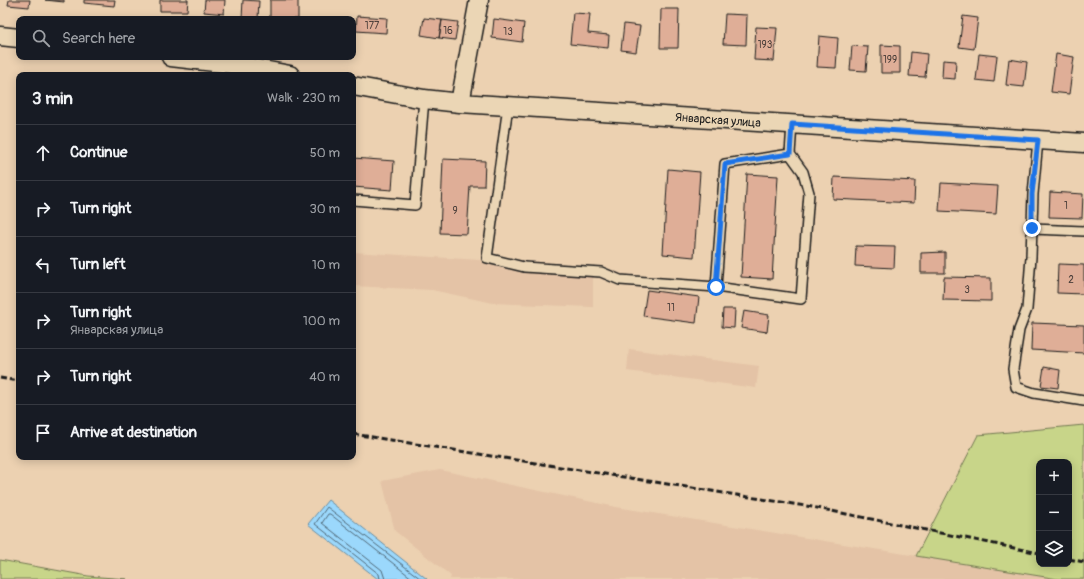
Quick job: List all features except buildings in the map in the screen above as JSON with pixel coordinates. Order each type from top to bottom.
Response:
[{"type":"street","points":[[460,103],[479,0]]},
{"type":"street","points":[[0,36],[16,38]]},
{"type":"street","points":[[197,60],[231,64],[274,72]]},
{"type":"street","name":"Январская улица","points":[[356,87],[424,99],[460,103],[1084,143]]},
{"type":"lane","points":[[356,200],[415,205],[424,99]]},
{"type":"lane","points":[[508,106],[487,258],[524,267],[601,272],[620,280],[716,287],[800,299],[809,192],[803,172],[790,154],[792,124]]},
{"type":"lane","points":[[1038,140],[1032,194],[1028,310],[1019,330],[1013,370],[1016,387],[1034,393],[1084,401]]},
{"type":"lane","points":[[716,287],[725,164],[790,154]]},
{"type":"lane","points":[[1032,228],[1084,231]]},
{"type":"shaded area","points":[[356,252],[480,260],[503,269],[593,277],[593,307],[493,303],[432,290],[356,286]]},
{"type":"shaded area","points":[[629,349],[759,366],[756,388],[627,371]]},
{"type":"shaded area","points":[[440,470],[616,507],[1058,579],[450,579],[451,576],[395,531],[382,481]]},
{"type":"green space","points":[[1084,425],[1084,579],[1058,579],[916,556],[978,435]]},
{"type":"green space","points":[[0,560],[88,576],[127,579],[0,579]]},
{"type":"water","points":[[328,500],[427,579],[378,579],[308,524]]},
{"type":"railway","points":[[0,378],[16,381]]},
{"type":"railway","points":[[356,434],[812,507],[1036,552]]},
{"type":"railway","points":[[1072,560],[1084,562]]},
{"type":"route","points":[[716,287],[725,164],[790,154],[792,124],[1038,140],[1032,194],[1032,228]]}]
